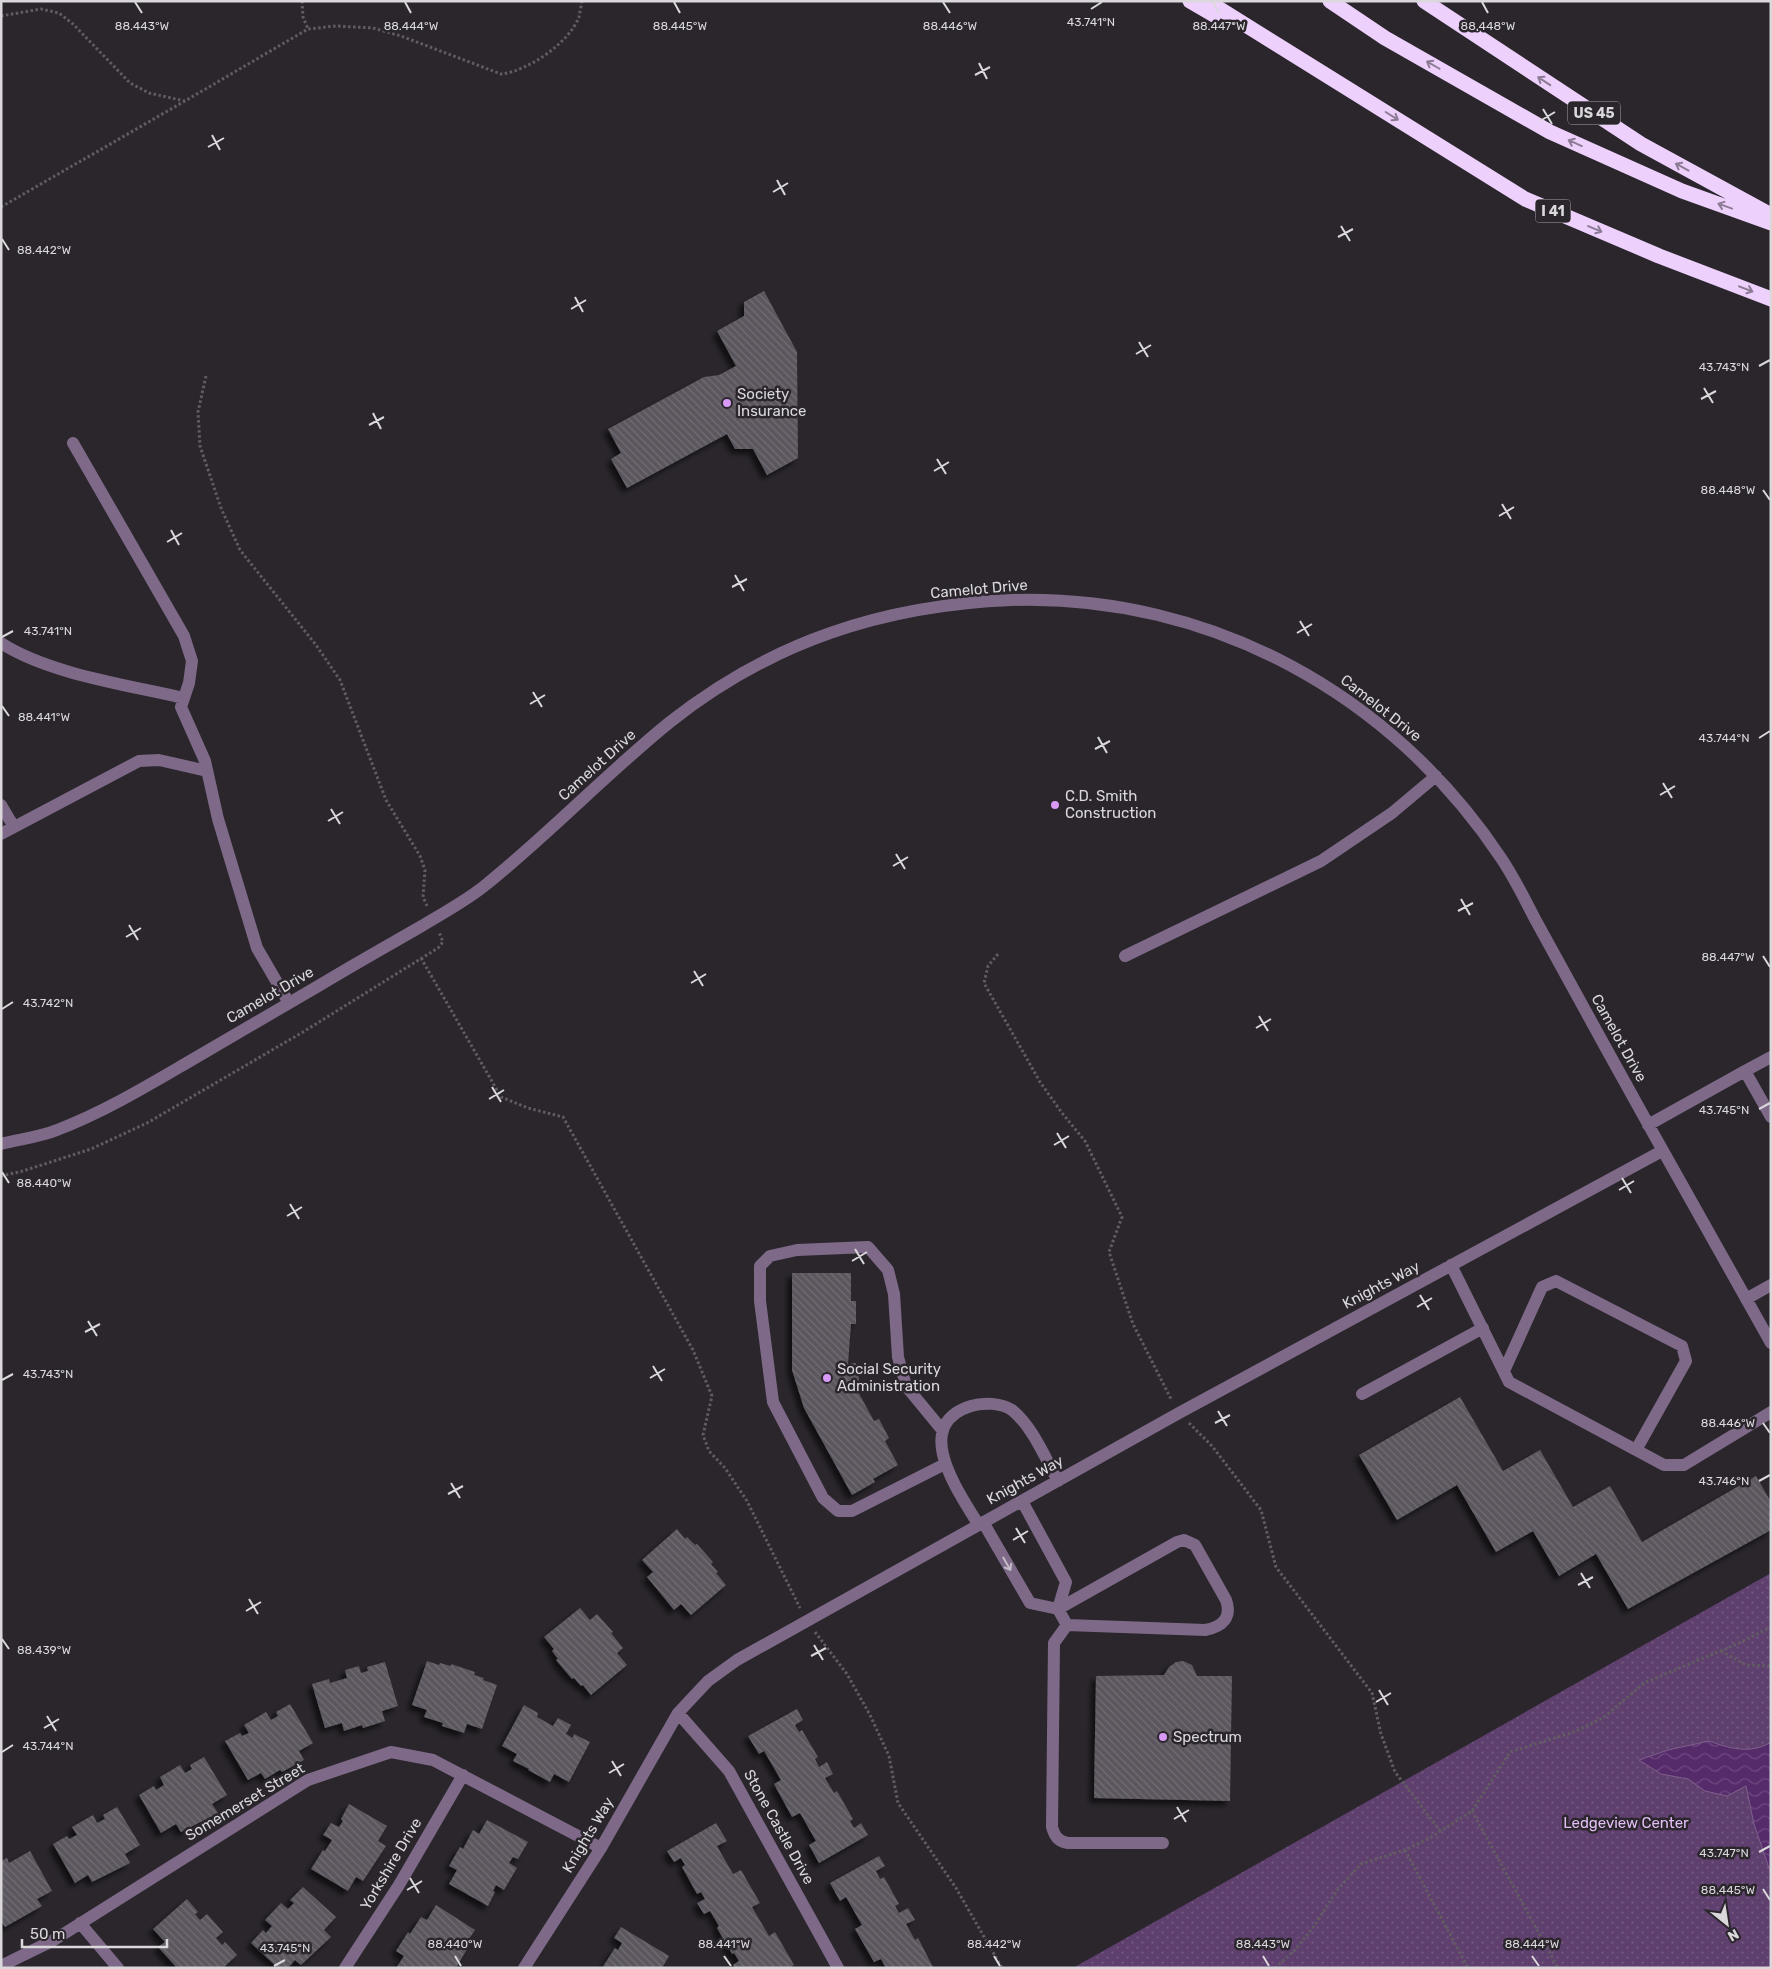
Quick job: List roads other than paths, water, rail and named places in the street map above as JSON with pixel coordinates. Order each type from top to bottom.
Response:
[{"type":"highway","points":[[1190,1],[1351,91]]},
{"type":"highway","name":"I 41","points":[[1207,1],[1525,199],[1659,256],[1771,299]]},
{"type":"highway","points":[[1330,1],[1385,38],[1550,132],[1682,191],[1771,223]]},
{"type":"highway","name":"US 45","points":[[1424,1],[1641,144],[1771,215]]},
{"type":"street","points":[[73,444],[184,636],[192,661],[189,683],[181,707],[205,761],[218,819],[257,948],[289,1003]]},
{"type":"street","name":"Camelot Drive","points":[[1,1144],[54,1131],[129,1096],[433,919],[484,887],[666,726],[700,700],[754,666],[812,638],[898,614],[984,601],[1064,601],[1144,611],[1204,628],[1252,646],[1296,667],[1353,702],[1396,736],[1436,776],[1464,808],[1502,860],[1662,1152],[1771,1343]]},
{"type":"street","points":[[1,643],[13,650],[71,672],[184,698]]},
{"type":"street","points":[[1,834],[139,761],[159,760],[207,771]]},
{"type":"street","points":[[1125,956],[1321,861],[1392,813],[1436,776]]},
{"type":"street","points":[[1,805],[14,827]]},
{"type":"street","points":[[1648,1126],[1771,1057]]},
{"type":"street","points":[[1745,1072],[1771,1117]]},
{"type":"street","name":"Knights Way","points":[[524,1968],[600,1848],[678,1713],[708,1681],[737,1660],[980,1523],[1662,1152]]},
{"type":"street","points":[[943,1431],[906,1386],[898,1358],[894,1294],[888,1270],[868,1248],[797,1250],[770,1256],[760,1266],[760,1301],[773,1402],[823,1498],[838,1511],[852,1511],[945,1464]]},
{"type":"street","points":[[1451,1266],[1509,1382],[1664,1465],[1684,1465],[1771,1412]]},
{"type":"street","points":[[1504,1371],[1542,1287],[1556,1281],[1682,1346],[1686,1361],[1636,1450]]},
{"type":"street","points":[[1746,1299],[1771,1285]]},
{"type":"street","points":[[1362,1394],[1483,1328]]},
{"type":"street","points":[[1058,1481],[1022,1420],[1006,1406],[990,1404],[973,1405],[949,1418],[943,1431],[941,1447],[949,1475],[1030,1603],[1058,1609],[1177,1542],[1184,1540],[1195,1545],[1229,1608],[1228,1615],[1223,1622],[1215,1628],[1205,1630],[1067,1625]]},
{"type":"street","points":[[1022,1500],[1066,1582],[1058,1609],[1067,1625]]},
{"type":"street","points":[[1067,1625],[1054,1643],[1052,1827],[1054,1835],[1060,1842],[1068,1844],[1163,1843]]},
{"type":"street","name":"Stone Castle Drive","points":[[678,1713],[729,1771],[838,1968]]},
{"type":"street","name":"Somemerset Street","points":[[1,1966],[54,1940],[308,1780],[391,1752],[433,1760],[600,1848]]},
{"type":"street","name":"Yorkshire Drive","points":[[345,1968],[399,1886],[463,1775]]},
{"type":"street","points":[[80,1923],[118,1968]]},
{"type":"water","points":[[1709,1741],[1740,1749],[1755,1748],[1771,1742],[1771,1874],[1754,1824],[1746,1786],[1727,1796],[1705,1791],[1688,1779],[1661,1774],[1639,1760],[1668,1750]]},
{"type":"place","name":"Society Insurance","points":[[727,403]]},
{"type":"place","name":"C.D. Smith Construction","points":[[1055,805]]},
{"type":"place","name":"Social Security Administration","points":[[827,1378]]},
{"type":"place","name":"Spectrum","points":[[1163,1737]]},
{"type":"park label","name":"Ledgeview Center","points":[[1626,1823]]}]
